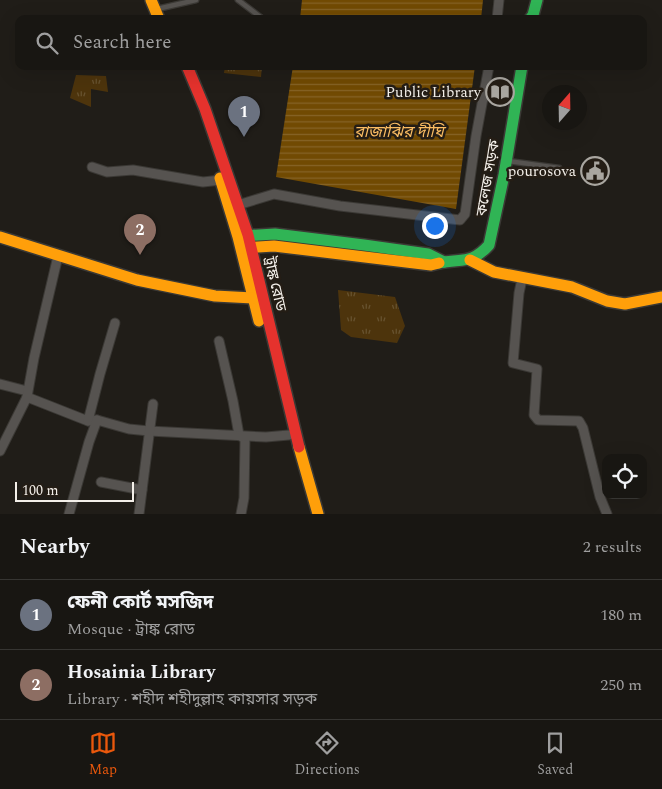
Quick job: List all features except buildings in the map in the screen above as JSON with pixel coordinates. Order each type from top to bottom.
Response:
[{"type":"main road","points":[[529,15],[530,0]]},
{"type":"main road","points":[[533,15],[537,0]]},
{"type":"main road","name":"ট্রাঙ্ক রোড","points":[[180,70],[209,142],[244,242],[318,514]]},
{"type":"main road","name":"ট্রাঙ্ক রোড","points":[[189,70],[205,109],[238,206],[252,294],[310,514]]},
{"type":"main road","name":"কলেজ সড়ক","points":[[470,260],[482,252],[489,244],[493,232],[521,70]]},
{"type":"main road","points":[[0,228],[59,250],[138,274],[252,294]]},
{"type":"main road","points":[[0,237],[146,282],[215,296],[252,294]]},
{"type":"main road","points":[[244,242],[431,265],[470,260],[494,272],[572,288],[625,304],[662,297]]},
{"type":"street","points":[[498,15],[500,0]]},
{"type":"street","points":[[238,206],[274,194],[340,206],[460,220],[465,214],[476,136],[488,70]]},
{"type":"street","points":[[92,167],[107,172],[133,170],[202,182],[221,180]]},
{"type":"street","points":[[1,447],[27,394],[58,256]]},
{"type":"street","points":[[522,279],[513,363],[538,369],[534,415],[538,420],[579,421],[583,428],[600,497],[607,514]]},
{"type":"street","points":[[69,514],[89,442],[100,374],[115,323]]},
{"type":"street","points":[[218,341],[233,401],[239,435],[245,439],[244,498],[241,514]]},
{"type":"street","points":[[0,384],[93,421],[129,429],[266,437],[289,435]]},
{"type":"street","points":[[139,514],[153,404]]},
{"type":"street","points":[[101,482],[142,490]]},
{"type":"lane","points":[[157,7],[196,0]]},
{"type":"lane","points":[[238,0],[258,15]]},
{"type":"lane","points":[[507,160],[559,168]]},
{"type":"green space","points":[[224,70],[262,70],[261,77],[224,73]]},
{"type":"green space","points":[[76,75],[106,76],[108,92],[91,89],[91,107],[70,98]]},
{"type":"green space","points":[[338,290],[395,297],[405,326],[397,343],[351,337],[341,330]]},
{"type":"water","points":[[302,0],[483,0],[481,15],[300,15]]},
{"type":"water","name":"রাজাঝির দীঘি","points":[[292,70],[474,70],[456,209],[276,177]]},
{"type":"traffic: fast","points":[[533,15],[537,0]]},
{"type":"traffic: fast","points":[[439,263],[466,260],[477,256],[489,245],[504,175],[521,70]]},
{"type":"traffic: fast","points":[[240,236],[275,234],[364,245],[428,254],[444,262]]},
{"type":"traffic: slow","points":[[151,0],[157,15]]},
{"type":"traffic: slow","points":[[220,178],[238,237],[259,321]]},
{"type":"traffic: slow","points":[[0,237],[137,280],[215,296],[253,298]]},
{"type":"traffic: slow","points":[[243,248],[274,246],[431,265],[439,263]]},
{"type":"traffic: slow","points":[[470,260],[494,272],[572,287],[607,301],[625,304],[662,297]]},
{"type":"traffic: slow","points":[[299,447],[318,514]]},
{"type":"traffic: jam","points":[[189,70],[205,109],[248,235],[299,447]]},
{"type":"place","name":"Public Library","points":[[500,92]]},
{"type":"place","name":"ফেনী কোর্ট মসজিদ","points":[[244,137]]},
{"type":"place","name":"pourosova","points":[[595,171]]},
{"type":"place","name":"Hosainia Library","points":[[140,255]]}]
